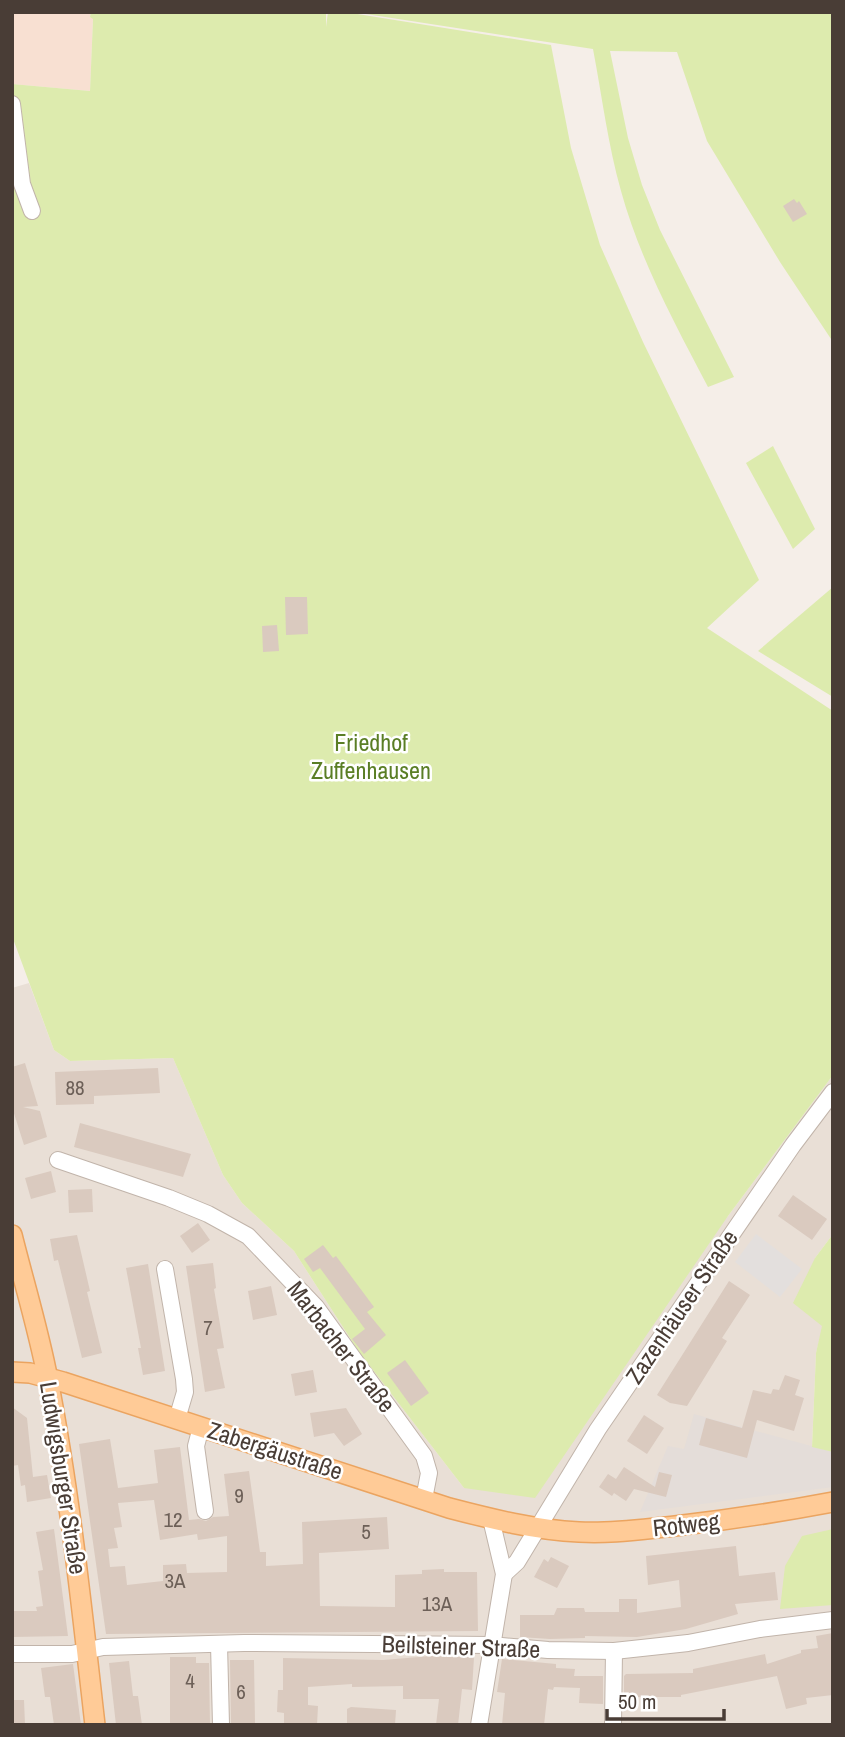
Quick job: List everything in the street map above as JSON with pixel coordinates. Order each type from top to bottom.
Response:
[{"type":"main road","name":"Ludwigsburger Straße","points":[[12,1235],[48,1378],[70,1513],[95,1725]]},
{"type":"main road","name":"Zabergäustraße","points":[[12,1372],[48,1378],[491,1519],[538,1527]]},
{"type":"main road","name":"Rotweg","points":[[538,1527],[579,1532],[635,1530],[764,1516],[833,1502]]},
{"type":"street","points":[[12,104],[22,184],[32,211]]},
{"type":"street","name":"Zazenhäuser Straße","points":[[538,1527],[598,1429],[833,1091]]},
{"type":"street","name":"Marbacher Straße","points":[[58,1160],[169,1198],[208,1214],[248,1236],[316,1307],[424,1456],[429,1473],[424,1499]]},
{"type":"street","points":[[165,1269],[184,1379],[184,1392],[177,1419]]},
{"type":"street","points":[[201,1427],[196,1446],[205,1511]]},
{"type":"street","points":[[479,1725],[504,1574],[491,1519]]},
{"type":"street","points":[[504,1574],[517,1562],[538,1527]]},
{"type":"street","name":"Beilsteiner Straße","points":[[12,1654],[72,1654],[103,1647],[219,1644],[491,1645],[548,1650],[614,1651],[688,1643],[833,1619]]},
{"type":"street","points":[[219,1644],[221,1725]]},
{"type":"street","points":[[613,1725],[614,1651]]},
{"type":"shaded area","points":[[12,12],[91,12],[90,91],[12,84]]},
{"type":"shaded area","points":[[29,983],[54,1050],[70,1061],[173,1058],[223,1175],[242,1203],[294,1251],[359,1352],[464,1488],[728,1216],[833,1075],[833,1234],[815,1258],[823,1326],[816,1353],[812,1446],[833,1452],[833,1725],[12,1725],[12,988]]},
{"type":"shaded area","points":[[756,1234],[802,1269],[780,1297],[735,1262]]},
{"type":"shaded area","points":[[694,1414],[833,1452],[833,1487],[640,1512],[668,1446],[684,1449]]},
{"type":"green space","name":"Friedhof Zuffenhausen","points":[[91,12],[326,12],[326,27],[328,12],[345,12],[551,45],[571,148],[600,245],[643,342],[759,580],[707,628],[833,711],[833,1075],[728,1216],[535,1498],[464,1488],[359,1352],[294,1251],[242,1203],[223,1175],[173,1058],[70,1061],[54,1050],[12,936],[12,84],[90,91]]},
{"type":"green space","points":[[353,12],[833,12],[833,342],[780,262],[707,141],[677,52],[610,51],[628,138],[642,185],[660,230],[734,377],[708,387],[659,291],[629,217],[612,156],[593,49]]},
{"type":"green space","points":[[773,446],[815,529],[793,549],[746,463]]},
{"type":"green space","points":[[833,587],[833,697],[758,651]]},
{"type":"green space","points":[[833,1234],[833,1452],[812,1447],[816,1353],[822,1326],[793,1303],[815,1258]]},
{"type":"green space","points":[[833,1529],[833,1605],[780,1609],[785,1566],[802,1536]]},
{"type":"building","points":[[794,199],[797,203],[799,201],[807,214],[793,222],[783,206]]},
{"type":"building","points":[[285,597],[307,597],[308,634],[286,635]]},
{"type":"building","points":[[277,625],[279,651],[263,652],[262,626]]},
{"type":"building","points":[[25,1063],[38,1106],[23,1107],[40,1111],[47,1137],[24,1145],[12,1107],[12,1067]]},
{"type":"building","points":[[158,1068],[160,1093],[94,1096],[94,1104],[56,1105],[55,1072]]},
{"type":"building","points":[[80,1123],[191,1154],[183,1177],[74,1147]]},
{"type":"building","points":[[51,1171],[56,1192],[31,1199],[25,1178]]},
{"type":"building","points":[[92,1189],[93,1212],[69,1213],[68,1190]]},
{"type":"building","points":[[793,1195],[827,1219],[812,1240],[778,1216]]},
{"type":"building","points":[[198,1223],[210,1240],[192,1253],[180,1236]]},
{"type":"building","points":[[77,1235],[102,1353],[82,1358],[58,1260],[54,1261],[50,1239]]},
{"type":"building","points":[[323,1245],[333,1258],[336,1256],[374,1307],[367,1312],[386,1335],[364,1354],[352,1339],[365,1329],[320,1268],[313,1272],[304,1259]]},
{"type":"building","points":[[213,1263],[214,1289],[224,1348],[217,1349],[225,1388],[205,1392],[186,1266]]},
{"type":"building","points":[[148,1264],[165,1371],[143,1375],[138,1348],[141,1348],[126,1268]]},
{"type":"building","points":[[729,1281],[750,1295],[722,1338],[727,1341],[687,1406],[670,1403],[657,1395]]},
{"type":"building","points":[[271,1286],[277,1315],[253,1320],[248,1291]]},
{"type":"building","points":[[405,1360],[429,1393],[411,1406],[387,1373]]},
{"type":"building","points":[[313,1370],[317,1392],[295,1396],[291,1374]]},
{"type":"building","points":[[785,1375],[800,1380],[795,1395],[804,1398],[794,1431],[757,1420],[747,1458],[699,1445],[706,1418],[742,1428],[753,1390],[771,1394],[773,1389],[779,1390]]},
{"type":"building","points":[[12,1407],[27,1418],[33,1477],[47,1475],[51,1498],[27,1502],[18,1465],[12,1466]]},
{"type":"building","points":[[346,1408],[362,1434],[344,1446],[334,1433],[314,1437],[310,1413]]},
{"type":"building","points":[[644,1415],[664,1428],[647,1454],[627,1441]]},
{"type":"building","points":[[110,1439],[118,1488],[158,1483],[154,1450],[180,1447],[189,1520],[206,1521],[213,1517],[229,1516],[224,1474],[249,1471],[260,1552],[266,1552],[266,1566],[303,1564],[302,1522],[387,1517],[389,1549],[319,1553],[320,1606],[395,1607],[395,1575],[422,1574],[422,1570],[444,1569],[444,1572],[477,1572],[478,1631],[106,1634],[79,1444]],"holes":[[[154,1500],[160,1540],[197,1534],[198,1540],[227,1536],[227,1572],[187,1573],[186,1564],[163,1565],[163,1581],[127,1585],[125,1566],[110,1567],[108,1549],[118,1548],[114,1528],[122,1527],[118,1503]]]},
{"type":"building","points":[[624,1467],[655,1487],[659,1472],[672,1475],[666,1497],[634,1489],[626,1501],[599,1487],[608,1474],[616,1479]]},
{"type":"building","points":[[54,1529],[68,1636],[12,1637],[12,1611],[37,1611],[36,1607],[43,1606],[38,1571],[43,1570],[36,1532]]},
{"type":"building","points":[[736,1546],[739,1576],[775,1572],[778,1600],[735,1604],[738,1614],[686,1629],[637,1637],[520,1637],[520,1615],[554,1615],[557,1608],[584,1608],[585,1612],[619,1612],[619,1599],[637,1599],[637,1613],[681,1607],[679,1580],[648,1585],[646,1556]]},
{"type":"building","points":[[551,1557],[569,1566],[557,1588],[534,1577],[544,1559],[548,1562]]},
{"type":"building","points":[[833,1633],[833,1695],[806,1698],[807,1704],[786,1709],[777,1676],[681,1697],[624,1697],[626,1674],[693,1673],[693,1669],[765,1654],[767,1664],[801,1653],[801,1650],[818,1648],[816,1636]]},
{"type":"building","points":[[431,1656],[474,1657],[472,1690],[462,1689],[458,1725],[436,1725],[439,1699],[403,1699],[403,1686],[352,1687],[352,1684],[308,1687],[308,1705],[318,1706],[317,1725],[284,1725],[284,1713],[277,1712],[278,1690],[283,1690],[283,1658],[383,1660]]},
{"type":"building","points":[[170,1657],[196,1657],[196,1663],[209,1663],[210,1725],[170,1725]]},
{"type":"building","points":[[502,1659],[556,1664],[556,1668],[575,1669],[574,1676],[603,1676],[603,1704],[579,1703],[580,1688],[554,1687],[553,1690],[548,1689],[544,1725],[502,1725],[505,1693],[497,1692]]},
{"type":"building","points":[[230,1660],[254,1660],[255,1725],[231,1725]]},
{"type":"building","points":[[129,1661],[133,1696],[138,1696],[142,1725],[116,1725],[109,1663]]},
{"type":"building","points":[[73,1664],[81,1725],[54,1725],[50,1697],[45,1697],[41,1668]]},
{"type":"building","points":[[12,1700],[24,1700],[25,1725],[12,1725]]},
{"type":"building","points":[[347,1709],[396,1710],[395,1725],[347,1725]]}]
